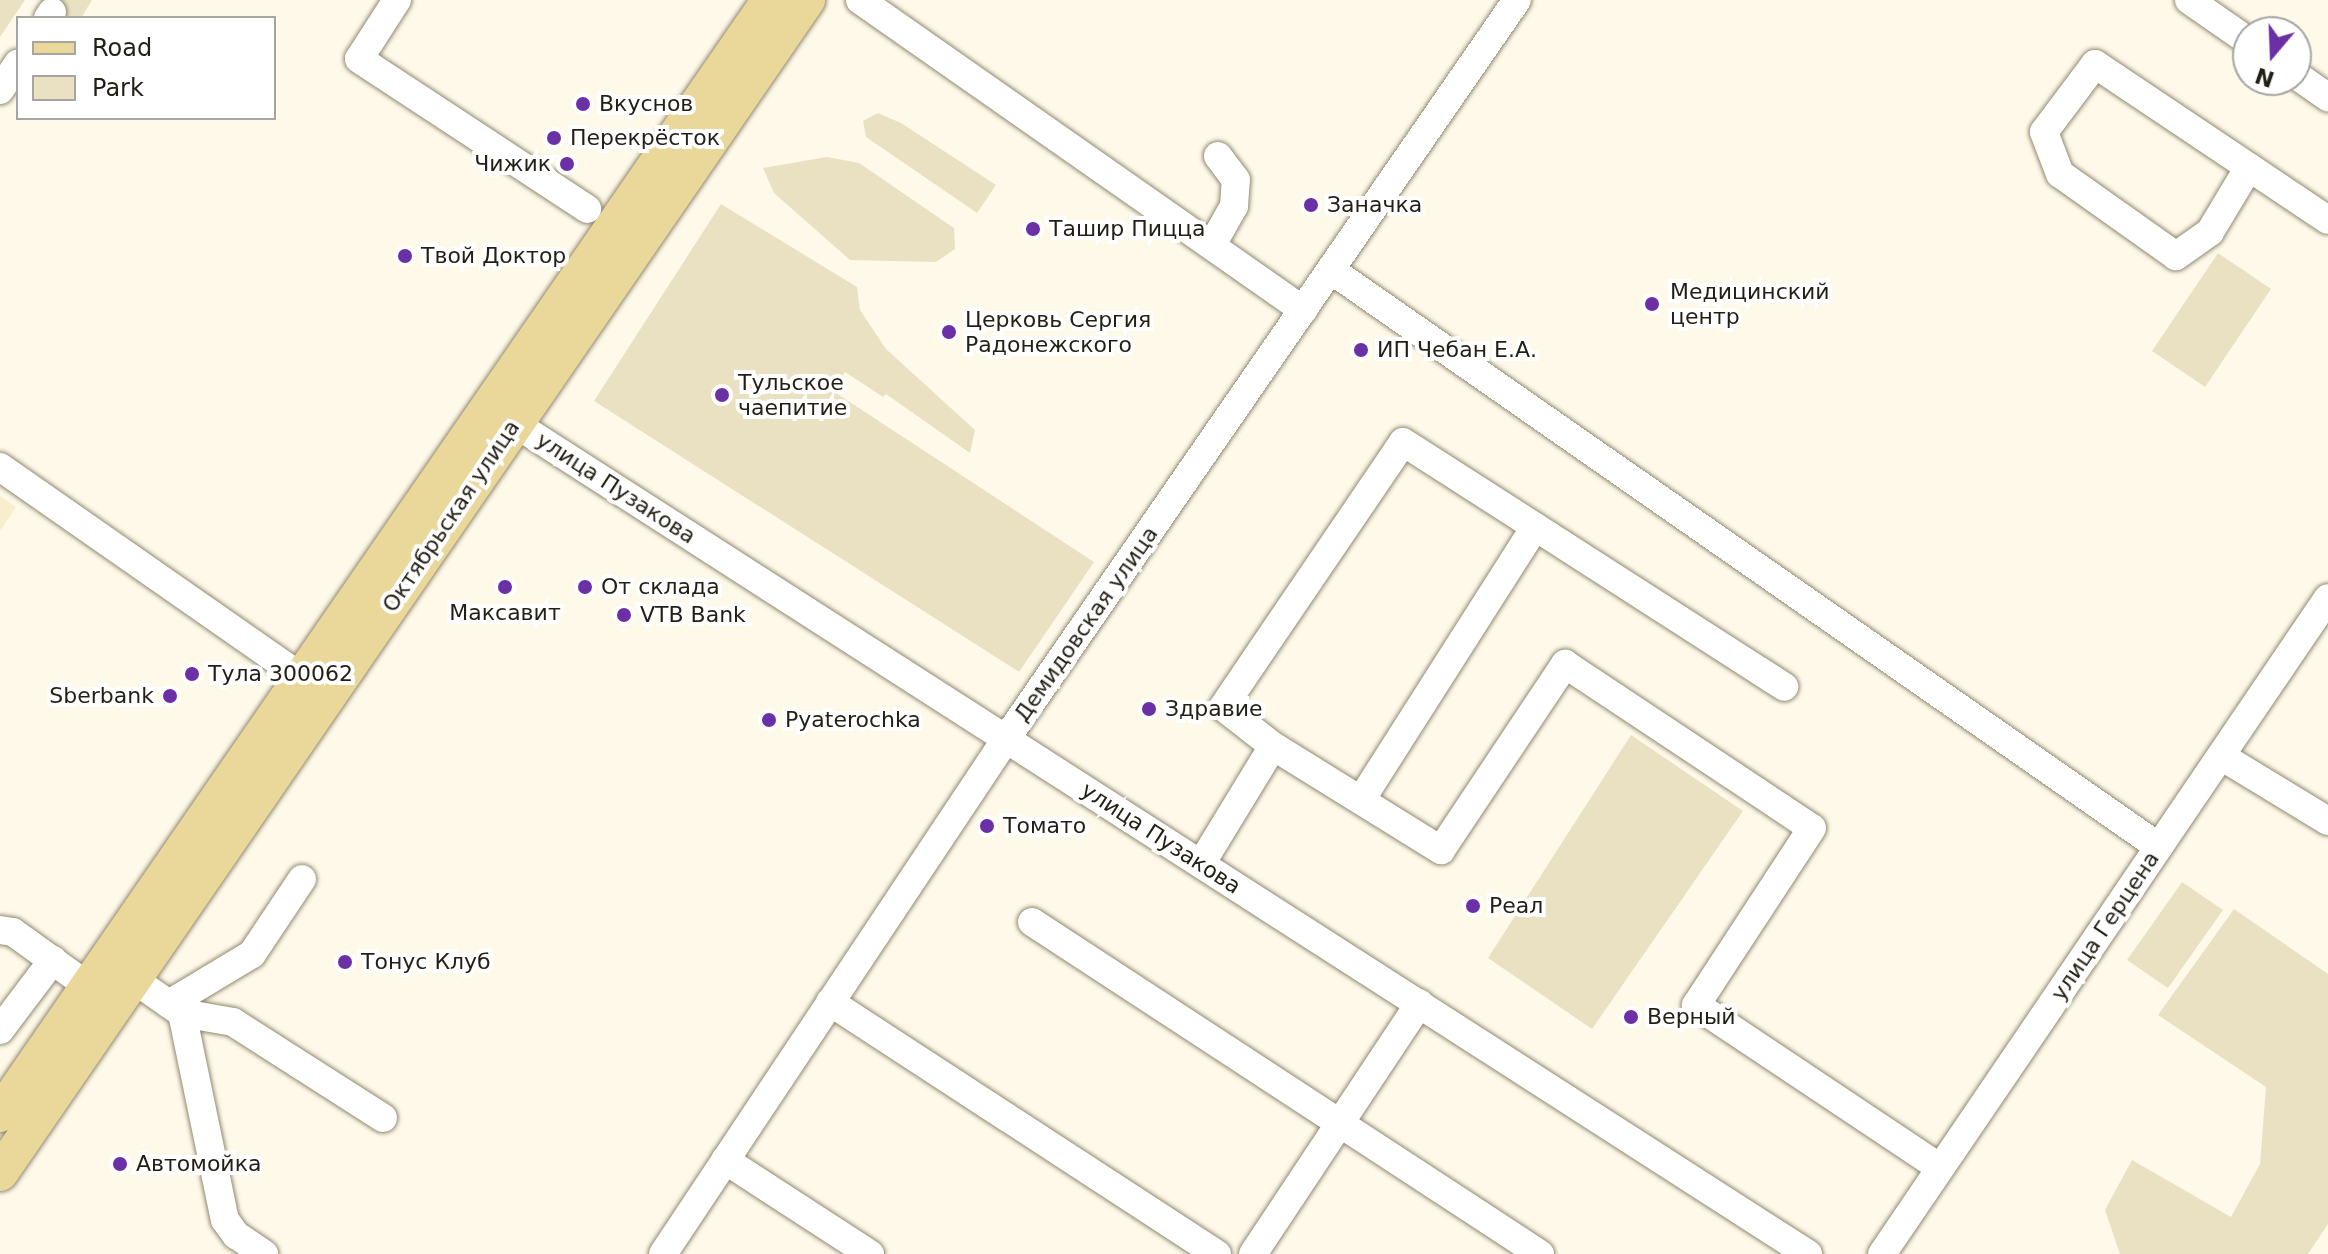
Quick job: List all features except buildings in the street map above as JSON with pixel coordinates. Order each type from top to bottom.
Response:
[{"type":"main road","name":"Октябрьская улица","points":[[533,372],[770,0]]},
{"type":"main road","name":"Октябрьская улица","points":[[84,1010],[304,679],[502,416],[807,0]]},
{"type":"main road","name":"Октябрьская улица","points":[[84,1010],[133,979],[502,416]]},
{"type":"main road","points":[[0,1114],[84,1010]]},
{"type":"main road","points":[[0,1173],[84,1010]]},
{"type":"street","points":[[397,0],[359,59],[587,209]]},
{"type":"street","points":[[860,0],[1303,310]]},
{"type":"street","name":"Демидовская улица","points":[[663,1254],[1006,739],[1517,0]]},
{"type":"street","points":[[2189,0],[2232,30]]},
{"type":"street","points":[[2249,167],[2210,232],[2176,256],[2060,174],[2044,132],[2095,64],[2249,167],[2328,220]]},
{"type":"street","points":[[0,90],[16,66]]},
{"type":"street","points":[[1212,245],[1234,206],[1236,180],[1218,156]]},
{"type":"street","points":[[1331,270],[2159,847]]},
{"type":"street","name":"улица Пузакова","points":[[502,416],[1808,1254]]},
{"type":"street","points":[[1784,687],[1403,442],[1223,707],[1273,746],[1441,850],[1565,664],[1812,828],[1696,1005],[1940,1168]]},
{"type":"street","points":[[0,467],[304,679]]},
{"type":"street","points":[[1361,800],[1535,527]]},
{"type":"street","name":"улица Герцена","points":[[1882,1254],[2328,598]]},
{"type":"street","points":[[1201,864],[1273,746]]},
{"type":"street","points":[[2221,756],[2328,821]]},
{"type":"street","points":[[175,1009],[252,954],[302,879]]},
{"type":"street","points":[[1032,922],[1540,1254]]},
{"type":"street","points":[[0,930],[13,932],[53,960],[84,1010]]},
{"type":"street","points":[[0,1030],[53,960]]},
{"type":"street","points":[[133,979],[175,1009],[233,1022],[383,1118]]},
{"type":"street","points":[[830,1002],[1217,1254]]},
{"type":"street","points":[[1253,1254],[1420,1003]]},
{"type":"street","points":[[175,1009],[219,1201],[236,1235],[264,1254]]},
{"type":"street","points":[[725,1160],[870,1254]]},
{"type":"shaded area","points":[[0,496],[16,507],[0,531]]},
{"type":"green space","points":[[0,0],[25,0],[0,37]]},
{"type":"green space","points":[[39,0],[92,0],[82,16],[64,16]]},
{"type":"green space","points":[[878,113],[901,123],[996,185],[977,213],[866,137],[863,121]]},
{"type":"green space","points":[[827,157],[859,163],[954,228],[955,249],[936,262],[850,260],[774,193],[763,168]]},
{"type":"green space","points":[[721,204],[857,287],[860,310],[886,349],[975,430],[970,453],[886,394],[883,397],[845,372],[833,391],[1094,562],[1019,672],[594,401]]},
{"type":"green space","points":[[2218,253],[2271,289],[2205,387],[2152,351]]},
{"type":"green space","points":[[1631,735],[1743,811],[1592,1029],[1488,958]]},
{"type":"green space","points":[[2182,882],[2223,910],[2168,988],[2127,960]]},
{"type":"green space","points":[[2234,909],[2328,974],[2328,1224],[2308,1254],[2120,1254],[2105,1210],[2132,1160],[2231,1217],[2260,1164],[2266,1087],[2158,1015]]},
{"type":"place","name":"Вкуснов","points":[[583,104]]},
{"type":"place","name":"Перекрёсток","points":[[554,138]]},
{"type":"place","name":"Чижик","points":[[567,164]]},
{"type":"place","name":"Заначка","points":[[1311,205]]},
{"type":"place","name":"Ташир Пицца","points":[[1033,229]]},
{"type":"place","name":"Твой Доктор","points":[[405,256]]},
{"type":"place","name":"Медицинский центр","points":[[1652,304]]},
{"type":"place","name":"Церковь Сергия Радонежского","points":[[949,332]]},
{"type":"place","name":"ИП Чебан Е.А.","points":[[1361,350]]},
{"type":"place","name":"Тульское чаепитие","points":[[722,395]]},
{"type":"place","name":"Максавит","points":[[505,587]]},
{"type":"place","name":"От склада","points":[[585,587]]},
{"type":"place","name":"VTB Bank","points":[[624,615]]},
{"type":"place","name":"Тула 300062","points":[[192,674]]},
{"type":"place","name":"Sberbank","points":[[170,696]]},
{"type":"place","name":"Здравие","points":[[1149,709]]},
{"type":"place","name":"Pyaterochka","points":[[769,720]]},
{"type":"place","name":"Томато","points":[[987,826]]},
{"type":"place","name":"Реал","points":[[1473,906]]},
{"type":"place","name":"Тонус Клуб","points":[[345,962]]},
{"type":"place","name":"Верный","points":[[1631,1017]]},
{"type":"place","name":"Автомойка","points":[[120,1164]]}]
